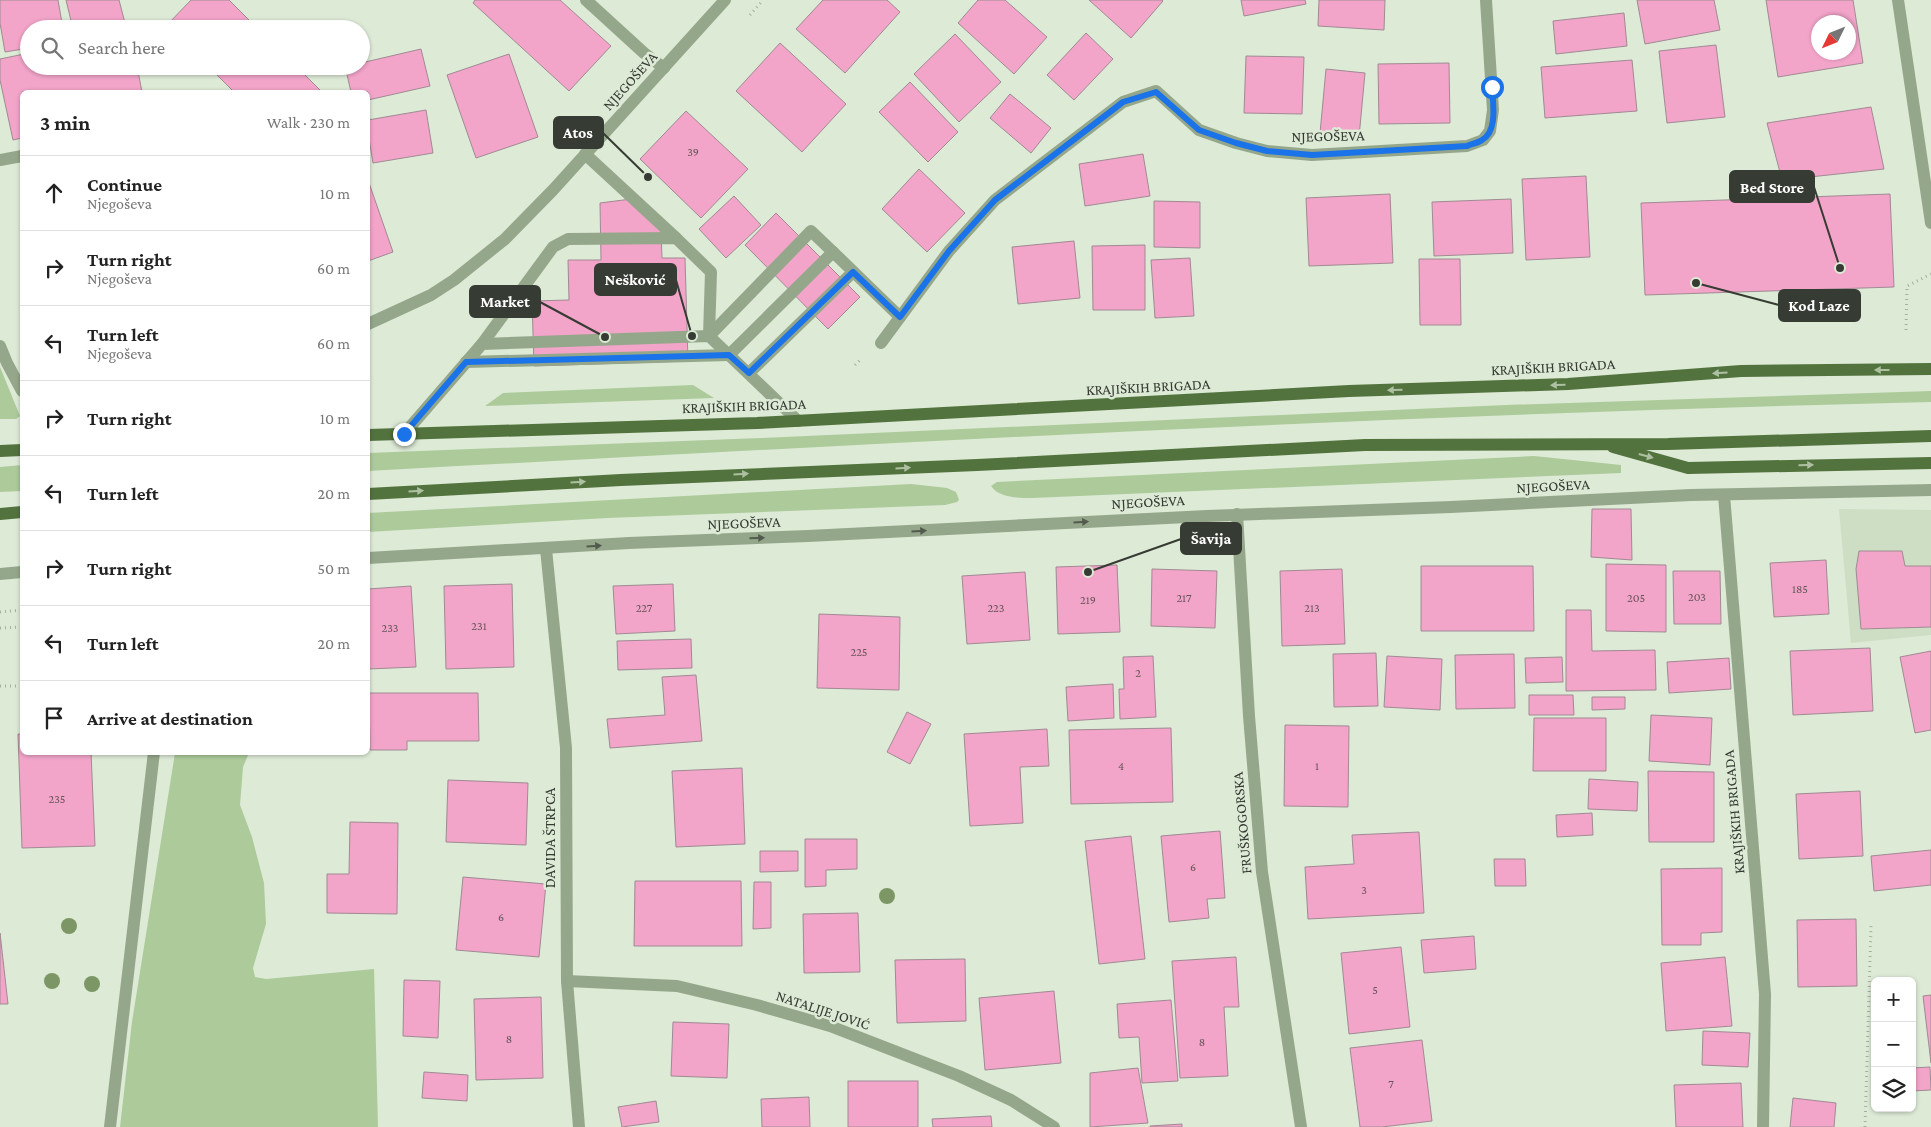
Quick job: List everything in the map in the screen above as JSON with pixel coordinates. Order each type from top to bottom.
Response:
[{"type":"main road","name":"KRAJIŠKIH BRIGADA","points":[[370,436],[798,421],[1349,391],[1568,384],[1741,371],[1931,369]]},
{"type":"main road","points":[[370,494],[640,479],[1365,445],[1668,444],[1931,436]]},
{"type":"main road","points":[[1598,443],[1688,468],[1931,463]]},
{"type":"main road","points":[[0,451],[20,450]]},
{"type":"main road","points":[[0,514],[20,512]]},
{"type":"street","points":[[586,0],[644,53],[664,68]]},
{"type":"street","name":"NJEGOŠEVA","points":[[370,323],[431,295],[471,268],[505,240],[726,0]]},
{"type":"street","name":"NJEGOŠEVA","points":[[881,343],[949,251],[995,200],[1123,102],[1156,92],[1199,130],[1236,143],[1267,151],[1312,155],[1467,146],[1482,140],[1490,132],[1493,110],[1486,0]]},
{"type":"street","points":[[1898,0],[1931,223]]},
{"type":"street","points":[[585,154],[711,272],[709,336],[798,421]]},
{"type":"street","points":[[0,160],[20,156]]},
{"type":"street","points":[[482,344],[709,336],[811,231],[900,317]]},
{"type":"street","points":[[404,434],[482,344],[553,247],[568,239],[676,238]]},
{"type":"street","points":[[466,362],[729,355],[833,252]]},
{"type":"street","points":[[749,373],[853,272]]},
{"type":"street","points":[[0,346],[20,386]]},
{"type":"street","name":"NJEGOŠEVA","points":[[370,558],[1237,514],[1451,508],[1691,495],[1931,490]]},
{"type":"street","name":"KRAJIŠKIH BRIGADA","points":[[1724,495],[1735,649],[1753,838],[1765,994],[1763,1127]]},
{"type":"street","name":"FRUŠKOGORSKA","points":[[1237,514],[1249,716],[1262,872],[1302,1127]]},
{"type":"street","name":"DAVIDA ŠTRPCA","points":[[546,549],[566,748],[567,982],[579,1127]]},
{"type":"street","points":[[0,574],[20,572]]},
{"type":"street","points":[[110,1127],[154,755]]},
{"type":"street","name":"NATALIJE JOVIĆ","points":[[567,982],[677,986],[757,1005],[830,1026],[959,1076],[1011,1100],[1054,1127]]},
{"type":"path","points":[[1906,330],[1906,286],[1931,274]]},
{"type":"path","points":[[0,612],[20,610]]},
{"type":"path","points":[[0,628],[20,627]]},
{"type":"path","points":[[0,686],[20,686]]},
{"type":"path","points":[[1865,1127],[1871,926]]},
{"type":"shaded area","points":[[1839,509],[1931,510],[1931,635],[1851,643]]},
{"type":"green space","points":[[0,367],[20,416],[16,419],[0,419]]},
{"type":"green space","points":[[693,385],[714,398],[485,406],[503,393]]},
{"type":"green space","points":[[1931,391],[1931,402],[1540,414],[1149,430],[370,471],[370,453],[761,438],[1506,405]]},
{"type":"green space","points":[[1534,456],[1621,465],[1621,473],[1032,498],[1004,495],[991,486],[997,482]]},
{"type":"green space","points":[[20,465],[20,491],[0,492],[0,467]]},
{"type":"green space","points":[[911,484],[947,488],[956,492],[959,500],[945,505],[607,518],[370,532],[370,513]]},
{"type":"green space","points":[[175,755],[248,755],[243,767],[240,805],[252,837],[264,883],[266,924],[253,968],[255,977],[266,979],[374,969],[378,1127],[120,1127],[132,1022]]},
{"type":"building","points":[[0,0],[58,0],[61,20],[20,20],[20,50],[5,52],[0,23]]},
{"type":"building","points":[[66,0],[119,0],[124,20],[71,20]]},
{"type":"building","points":[[191,0],[229,0],[249,20],[172,20]]},
{"type":"building","points":[[475,0],[560,0],[611,46],[569,91],[473,3]]},
{"type":"building","points":[[823,0],[887,0],[900,12],[845,73],[796,29]]},
{"type":"building","points":[[978,0],[1005,0],[1047,37],[1014,74],[958,23]]},
{"type":"building","points":[[1089,0],[1162,0],[1163,1],[1131,38]]},
{"type":"building","points":[[1241,0],[1305,0],[1306,4],[1244,16]]},
{"type":"building","points":[[1319,0],[1385,0],[1384,30],[1318,26]]},
{"type":"building","points":[[1637,0],[1714,0],[1720,30],[1645,44]]},
{"type":"building","points":[[1766,0],[1853,0],[1855,15],[1811,15],[1811,60],[1856,60],[1856,19],[1863,63],[1778,77]]},
{"type":"building","points":[[1624,13],[1627,46],[1556,54],[1553,21]]},
{"type":"building","points":[[1086,33],[1113,59],[1074,100],[1047,75]]},
{"type":"building","points":[[955,34],[1001,82],[959,122],[914,74]]},
{"type":"building","points":[[780,43],[846,104],[802,152],[736,91]]},
{"type":"building","points":[[1716,45],[1725,117],[1667,123],[1659,51]]},
{"type":"building","points":[[421,49],[430,86],[370,100],[370,90],[351,90],[347,75],[370,75],[370,61]]},
{"type":"building","points":[[509,54],[538,137],[476,158],[447,75]]},
{"type":"building","points":[[20,55],[20,75],[139,75],[142,90],[20,90],[20,138],[13,140],[0,80],[0,59]]},
{"type":"building","points":[[1246,56],[1304,57],[1302,114],[1244,113]]},
{"type":"building","points":[[1632,60],[1637,111],[1545,118],[1541,67]]},
{"type":"building","points":[[1449,63],[1450,123],[1379,124],[1378,64]]},
{"type":"building","points":[[1326,69],[1365,73],[1359,137],[1320,133]]},
{"type":"building","points":[[217,75],[305,75],[320,90],[232,90]]},
{"type":"building","points":[[910,82],[958,132],[928,162],[879,112]]},
{"type":"building","points":[[1010,94],[1051,128],[1031,153],[990,118]]},
{"type":"building","points":[[1871,107],[1884,169],[1782,180],[1767,123]]},
{"type":"building","points":[[426,110],[433,153],[373,163],[370,145],[370,120]]},
{"type":"building","points":[[686,111],[748,169],[701,218],[640,159]]},
{"type":"building","points":[[1143,154],[1150,196],[1085,206],[1079,164]]},
{"type":"building","points":[[919,169],[965,213],[927,252],[882,209]]},
{"type":"building","points":[[1586,176],[1590,257],[1526,260],[1522,179]]},
{"type":"building","points":[[370,186],[393,252],[370,260]]},
{"type":"building","points":[[1390,194],[1393,263],[1309,266],[1306,198]]},
{"type":"building","points":[[1890,194],[1894,287],[1645,295],[1641,203]]},
{"type":"building","points":[[734,196],[761,225],[726,258],[699,229]]},
{"type":"building","points":[[631,199],[661,231],[662,258],[685,258],[688,361],[534,366],[532,301],[569,300],[568,260],[601,260],[600,203]]},
{"type":"building","points":[[1511,199],[1513,253],[1434,256],[1432,202]]},
{"type":"building","points":[[1154,201],[1200,202],[1200,248],[1154,247]]},
{"type":"building","points":[[776,213],[860,297],[828,329],[745,245]]},
{"type":"building","points":[[1074,241],[1080,298],[1018,304],[1012,247]]},
{"type":"building","points":[[1145,245],[1145,310],[1093,310],[1092,246]]},
{"type":"building","points":[[1190,258],[1194,316],[1155,318],[1151,260]]},
{"type":"building","points":[[1419,259],[1460,259],[1461,325],[1420,325]]},
{"type":"building","points":[[1592,509],[1631,509],[1632,560],[1591,557]]},
{"type":"building","points":[[1859,551],[1902,551],[1905,566],[1931,566],[1931,627],[1861,629],[1856,569]]},
{"type":"building","points":[[1826,560],[1829,614],[1774,617],[1770,563]]},
{"type":"building","points":[[1606,564],[1666,565],[1666,632],[1606,631]]},
{"type":"building","points":[[1117,565],[1120,632],[1058,634],[1056,567]]},
{"type":"building","points":[[1421,566],[1533,566],[1534,631],[1421,631]]},
{"type":"building","points":[[1152,569],[1217,571],[1215,628],[1151,626]]},
{"type":"building","points":[[1342,569],[1345,644],[1282,646],[1280,571]]},
{"type":"building","points":[[1673,571],[1720,571],[1721,624],[1674,624]]},
{"type":"building","points":[[1025,572],[1030,640],[967,644],[962,576]]},
{"type":"building","points":[[512,584],[514,667],[446,669],[444,586]]},
{"type":"building","points":[[673,584],[675,631],[616,634],[613,586]]},
{"type":"building","points":[[411,586],[416,667],[370,669],[370,589]]},
{"type":"building","points":[[1566,610],[1591,610],[1592,651],[1655,650],[1656,690],[1566,691]]},
{"type":"building","points":[[819,614],[900,617],[899,690],[817,688]]},
{"type":"building","points":[[691,639],[692,668],[618,670],[617,641]]},
{"type":"building","points":[[1870,648],[1873,711],[1793,715],[1790,651]]},
{"type":"building","points":[[1931,651],[1931,730],[1915,733],[1900,657]]},
{"type":"building","points":[[1376,653],[1378,706],[1334,707],[1333,654]]},
{"type":"building","points":[[1514,654],[1515,708],[1456,709],[1455,655]]},
{"type":"building","points":[[1153,656],[1156,717],[1120,719],[1119,689],[1124,689],[1123,657]]},
{"type":"building","points":[[1387,656],[1442,659],[1440,710],[1384,707]]},
{"type":"building","points":[[1562,657],[1563,682],[1526,683],[1525,658]]},
{"type":"building","points":[[1729,658],[1731,689],[1669,693],[1667,662]]},
{"type":"building","points":[[696,675],[702,741],[610,748],[607,719],[665,715],[662,677]]},
{"type":"building","points":[[1113,684],[1114,718],[1068,721],[1066,687]]},
{"type":"building","points":[[370,693],[478,693],[479,741],[407,741],[407,750],[370,750]]},
{"type":"building","points":[[1529,695],[1573,695],[1574,715],[1529,715]]},
{"type":"building","points":[[1592,697],[1625,697],[1625,709],[1592,710]]},
{"type":"building","points":[[907,712],[931,724],[910,764],[887,752]]},
{"type":"building","points":[[1651,715],[1712,718],[1710,765],[1649,761]]},
{"type":"building","points":[[1534,718],[1606,718],[1606,771],[1533,771]]},
{"type":"building","points":[[1285,725],[1349,726],[1348,807],[1284,806]]},
{"type":"building","points":[[1171,728],[1173,802],[1071,804],[1069,730]]},
{"type":"building","points":[[1047,729],[1049,766],[1020,767],[1023,823],[970,826],[964,734]]},
{"type":"building","points":[[18,734],[20,734],[20,755],[91,755],[95,846],[22,848]]},
{"type":"building","points":[[742,768],[745,844],[676,847],[672,771]]},
{"type":"building","points":[[1648,771],[1714,772],[1714,842],[1649,842]]},
{"type":"building","points":[[1589,779],[1638,782],[1637,811],[1588,809]]},
{"type":"building","points":[[448,780],[528,783],[526,845],[446,842]]},
{"type":"building","points":[[1860,791],[1863,856],[1799,859],[1796,794]]},
{"type":"building","points":[[1592,813],[1593,835],[1557,837],[1556,815]]},
{"type":"building","points":[[350,822],[398,823],[397,914],[327,913],[327,874],[349,874]]},
{"type":"building","points":[[1220,831],[1225,898],[1207,899],[1209,918],[1169,922],[1161,836]]},
{"type":"building","points":[[1419,832],[1424,913],[1308,919],[1305,867],[1354,864],[1352,835]]},
{"type":"building","points":[[1131,836],[1145,959],[1099,964],[1085,841]]},
{"type":"building","points":[[805,839],[857,839],[857,869],[826,870],[826,886],[805,887]]},
{"type":"building","points":[[1931,850],[1931,885],[1874,891],[1871,856]]},
{"type":"building","points":[[760,851],[798,851],[798,871],[760,872]]},
{"type":"building","points":[[1494,859],[1525,859],[1526,886],[1495,886]]},
{"type":"building","points":[[1722,868],[1722,932],[1701,933],[1701,945],[1662,945],[1661,869]]},
{"type":"building","points":[[463,877],[546,884],[539,957],[456,950]]},
{"type":"building","points":[[635,881],[741,881],[742,946],[634,946]]},
{"type":"building","points":[[754,882],[771,882],[771,928],[753,929]]},
{"type":"building","points":[[858,913],[860,972],[804,973],[803,914]]},
{"type":"building","points":[[1856,919],[1857,986],[1798,987],[1797,920]]},
{"type":"building","points":[[0,933],[8,1004],[0,1004]]},
{"type":"building","points":[[1474,936],[1476,969],[1424,973],[1421,940]]},
{"type":"building","points":[[1401,947],[1410,1027],[1349,1034],[1341,953]]},
{"type":"building","points":[[1236,957],[1239,1007],[1224,1007],[1228,1076],[1180,1078],[1172,961]]},
{"type":"building","points":[[1725,957],[1732,1026],[1666,1031],[1661,963]]},
{"type":"building","points":[[965,959],[966,1021],[897,1023],[895,960]]},
{"type":"building","points":[[404,980],[440,981],[438,1038],[403,1036]]},
{"type":"building","points":[[1054,991],[1061,1063],[985,1070],[979,998]]},
{"type":"building","points":[[1931,995],[1931,1063],[1923,996]]},
{"type":"building","points":[[541,997],[543,1078],[476,1080],[474,999]]},
{"type":"building","points":[[1171,1000],[1178,1081],[1142,1083],[1139,1037],[1119,1038],[1117,1004]]},
{"type":"building","points":[[673,1022],[729,1024],[727,1078],[671,1076]]},
{"type":"building","points":[[1703,1031],[1750,1033],[1748,1067],[1702,1065]]},
{"type":"building","points":[[1422,1040],[1432,1121],[1382,1127],[1360,1127],[1350,1048]]},
{"type":"building","points":[[1930,1067],[1931,1090],[1916,1091],[1916,1068]]},
{"type":"building","points":[[1138,1068],[1148,1123],[1090,1127],[1090,1073]]},
{"type":"building","points":[[424,1072],[468,1075],[467,1101],[422,1098]]},
{"type":"building","points":[[848,1081],[918,1081],[918,1127],[848,1127]]},
{"type":"building","points":[[1741,1083],[1743,1127],[1676,1127],[1674,1085]]},
{"type":"building","points":[[809,1097],[810,1127],[762,1127],[761,1099]]},
{"type":"building","points":[[1793,1098],[1836,1103],[1834,1127],[1790,1127]]},
{"type":"building","points":[[656,1101],[659,1122],[622,1127],[618,1107]]},
{"type":"building","points":[[991,1116],[992,1127],[933,1127],[932,1119]]},
{"type":"building","points":[[1182,1124],[1182,1127],[1150,1127],[1150,1126]]},
{"type":"place","name":"Atos","points":[[648,177]]},
{"type":"place","name":"Bed Store","points":[[1840,268]]},
{"type":"place","name":"Kod Laze","points":[[1696,283]]},
{"type":"place","name":"Nešković","points":[[692,336]]},
{"type":"place","name":"Market","points":[[605,337]]},
{"type":"place","name":"Šavija","points":[[1088,572]]},
{"type":"route","points":[[404,434],[466,362],[729,355],[749,373],[853,272],[900,317],[949,251],[995,200],[1123,102],[1156,92],[1199,130],[1236,143],[1267,151],[1312,155],[1467,146],[1482,140],[1490,132],[1493,110],[1492,87]]}]
